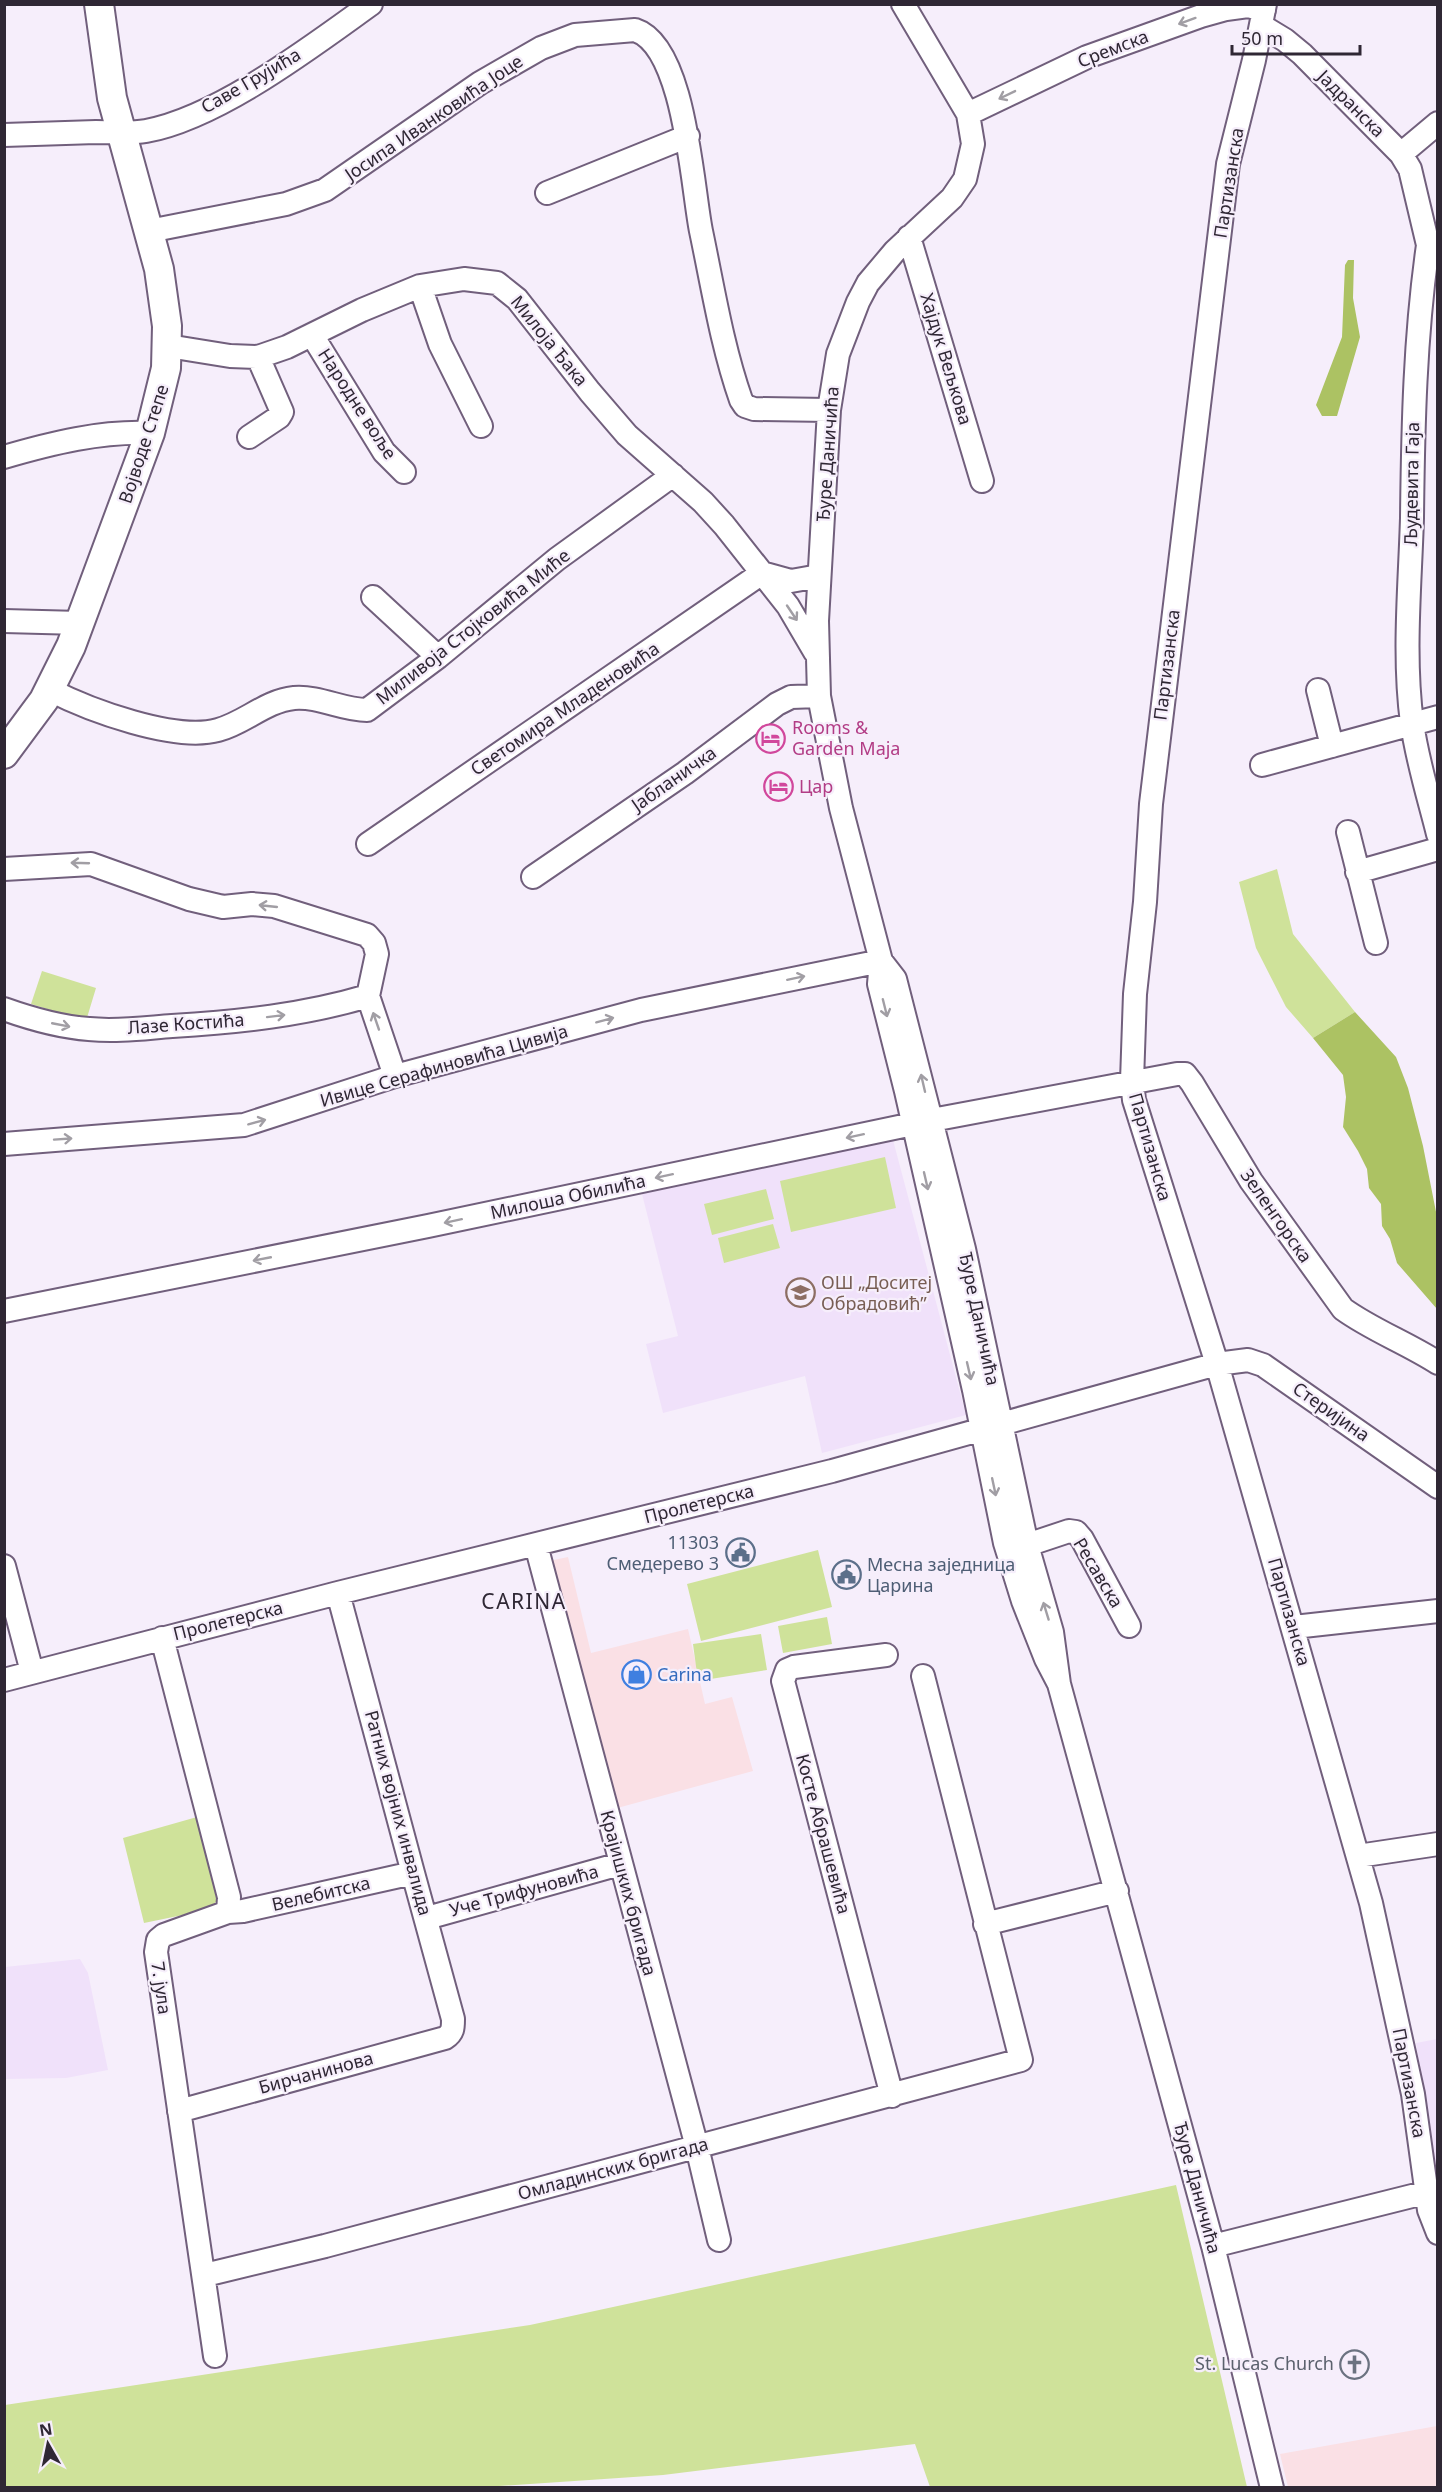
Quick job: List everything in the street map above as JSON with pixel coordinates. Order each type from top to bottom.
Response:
[{"type":"main road","name":"Војводе Степе","points":[[4,754],[50,690],[80,623],[150,433],[164,385],[168,346],[162,287],[149,231],[120,134],[99,4]]},
{"type":"street","name":"Саве Грујића","points":[[4,135],[99,132],[120,134],[147,131],[175,122],[237,94],[310,48],[371,4]]},
{"type":"street","name":"Ђуре Даничића","points":[[903,4],[968,114],[973,144],[965,179],[952,198],[882,264],[858,302],[838,354],[829,410],[819,576],[817,656],[819,696],[839,797],[881,961],[896,979],[922,1122],[992,1427],[1052,1632],[1059,1684],[1213,2246],[1272,2487]]},
{"type":"street","name":"Сремска","points":[[968,114],[1087,57],[1201,16],[1248,6],[1264,14]]},
{"type":"street","name":"Јадранска","points":[[1264,14],[1285,40],[1302,54],[1401,154]]},
{"type":"street","name":"Партизанска","points":[[1264,14],[1228,164],[1151,804],[1145,902],[1135,994],[1131,1081],[1134,1100],[1217,1364],[1294,1627],[1374,1915],[1413,2094],[1429,2210],[1437,2233]]},
{"type":"street","name":"Јосипа Иванковића Јоце","points":[[149,231],[286,204],[325,190],[480,83],[541,48],[575,35],[612,30],[634,30],[644,33],[657,50],[675,89],[688,136],[700,229],[741,400],[754,410],[829,410]]},
{"type":"street","points":[[1433,250],[1410,169],[1401,154],[1437,123]]},
{"type":"street","points":[[547,193],[688,136]]},
{"type":"street","name":"Хајдук Вељкова","points":[[909,237],[982,481]]},
{"type":"street","name":"Људевита Гаја","points":[[1433,250],[1420,297],[1412,433],[1412,519],[1408,600],[1412,724],[1437,834]]},
{"type":"street","name":"Милоја Ђака","points":[[168,346],[230,356],[258,357],[420,286],[452,280],[474,279],[497,283],[518,299],[607,413],[645,452],[703,502],[788,606],[817,656]]},
{"type":"street","points":[[420,286],[440,344],[481,426]]},
{"type":"street","name":"Народне воље","points":[[312,335],[384,452],[404,472]]},
{"type":"street","points":[[249,437],[279,417],[282,412],[258,357]]},
{"type":"street","points":[[4,457],[102,434],[150,433]]},
{"type":"street","name":"Миливоја Стојковића Миће","points":[[50,690],[97,711],[134,722],[203,732],[218,730],[247,718],[267,705],[295,698],[315,699],[366,710],[438,657],[557,559],[673,475]]},
{"type":"street","points":[[762,573],[791,581],[819,576]]},
{"type":"street","name":"Светомира Младеновића","points":[[368,844],[762,573]]},
{"type":"street","points":[[373,597],[438,657]]},
{"type":"street","points":[[4,621],[80,623]]},
{"type":"street","points":[[1318,690],[1332,746]]},
{"type":"street","name":"Јабланичка","points":[[533,877],[685,773],[777,704],[791,697],[819,696]]},
{"type":"street","points":[[1262,765],[1437,717]]},
{"type":"street","points":[[1348,832],[1376,943]]},
{"type":"street","points":[[1357,872],[1437,849]]},
{"type":"street","points":[[4,869],[71,863],[91,864],[189,899],[223,907],[252,904],[274,906],[367,935],[374,943],[377,954],[368,996],[395,1076]]},
{"type":"street","name":"Ивице Серафиновића Цивија","points":[[4,1144],[244,1125],[395,1076],[641,1010],[881,961]]},
{"type":"street","name":"Лазе Костића","points":[[4,1009],[60,1025],[90,1030],[125,1029],[220,1023],[291,1014],[368,996]]},
{"type":"street","name":"Зеленгорска","points":[[1131,1081],[1185,1074],[1251,1181],[1343,1309],[1360,1321],[1419,1351],[1437,1363]]},
{"type":"street","name":"Милоша Обилића","points":[[4,1311],[1131,1081]]},
{"type":"street","name":"Стеријина","points":[[1217,1364],[1248,1360],[1263,1365],[1437,1487]]},
{"type":"street","name":"Пролетерска","points":[[4,1680],[338,1593],[832,1471],[1217,1364]]},
{"type":"street","name":"Ђуре Даничића","points":[[992,1427],[1010,1563],[1044,1653],[1059,1684]]},
{"type":"street","name":"Ресавска","points":[[1027,1545],[1068,1531],[1076,1532],[1129,1626]]},
{"type":"street","name":"Крајишких бригада","points":[[536,1545],[697,2147],[719,2240]]},
{"type":"street","points":[[4,1566],[32,1672]]},
{"type":"street","name":"Ратних војних инвалида","points":[[338,1593],[453,2019],[451,2034]]},
{"type":"street","points":[[1294,1627],[1437,1611]]},
{"type":"street","points":[[162,1638],[227,1887],[230,1905],[228,1912]]},
{"type":"street","name":"Косте Абрашевића","points":[[886,1655],[794,1667],[787,1670],[783,1681],[892,2096]]},
{"type":"street","points":[[923,1676],[985,1924],[1117,1890]]},
{"type":"street","points":[[1358,1856],[1437,1844]]},
{"type":"street","name":"Уче Трифуновића","points":[[427,1918],[620,1864]]},
{"type":"street","name":"Велебитска","points":[[228,1912],[243,1911],[412,1873]]},
{"type":"street","name":"7. јула","points":[[215,2356],[156,1945],[158,1940],[171,1931],[204,1922],[228,1912]]},
{"type":"street","name":"Омладинских бригада","points":[[205,2275],[325,2246],[1021,2060],[985,1924]]},
{"type":"street","name":"Бирчанинова","points":[[179,2111],[445,2038],[451,2034]]},
{"type":"street","points":[[1213,2246],[1428,2192]]},
{"type":"shaded area","name":"ОШ „Доситеј Обрадовић”","points":[[893,1140],[966,1415],[822,1453],[805,1376],[663,1413],[646,1344],[678,1336],[642,1194]]},
{"type":"shaded area","name":"Carina","points":[[568,1557],[591,1653],[688,1629],[705,1704],[732,1697],[753,1771],[610,1810],[544,1562]]},
{"type":"shaded area","points":[[80,1959],[88,1973],[108,2070],[66,2078],[5,2079],[5,1967]]},
{"type":"shaded area","points":[[1437,2039],[1437,2191],[1416,2043]]},
{"type":"shaded area","points":[[1437,2426],[1437,2487],[1288,2487],[1280,2454]]},
{"type":"green space","points":[[1348,260],[1354,260],[1353,298],[1360,337],[1337,416],[1322,416],[1316,405],[1342,337],[1345,265]]},
{"type":"green space","points":[[1277,869],[1293,934],[1355,1012],[1313,1038],[1286,1007],[1256,948],[1239,882]]},
{"type":"green space","points":[[42,971],[96,988],[86,1021],[31,1004]]},
{"type":"green space","points":[[1355,1012],[1396,1057],[1408,1088],[1423,1146],[1437,1217],[1437,1309],[1397,1263],[1390,1239],[1382,1226],[1381,1204],[1369,1188],[1367,1169],[1343,1127],[1346,1097],[1343,1075],[1313,1038]]},
{"type":"green space","points":[[885,1157],[896,1208],[791,1232],[780,1181]]},
{"type":"green space","points":[[766,1189],[774,1219],[712,1235],[704,1204]]},
{"type":"green space","points":[[773,1224],[780,1248],[724,1263],[718,1238]]},
{"type":"green space","points":[[818,1550],[832,1607],[701,1641],[687,1584]]},
{"type":"green space","points":[[827,1617],[832,1644],[783,1653],[778,1626]]},
{"type":"green space","points":[[761,1634],[767,1670],[698,1681],[693,1644]]},
{"type":"green space","points":[[197,1817],[217,1901],[207,1910],[144,1923],[123,1838]]},
{"type":"green space","points":[[1176,2185],[1247,2487],[930,2487],[915,2444],[663,2475],[484,2487],[5,2487],[5,2405],[530,2325]]},
{"type":"place","name":"Rooms & Garden Maja","points":[[771,738]]},
{"type":"place","name":"Цар","points":[[778,787]]},
{"type":"place","name":"ОШ „Доситеј Обрадовић”","points":[[800,1293]]},
{"type":"place","name":"11303 Смедерево 3","points":[[740,1553]]},
{"type":"place","name":"Месна заједница Царина","points":[[846,1575]]},
{"type":"place","name":"Carina","points":[[636,1675]]},
{"type":"place","name":"St. Lucas Church","points":[[1355,2364]]},
{"type":"district","name":"CARINA","points":[[524,1602]]}]
